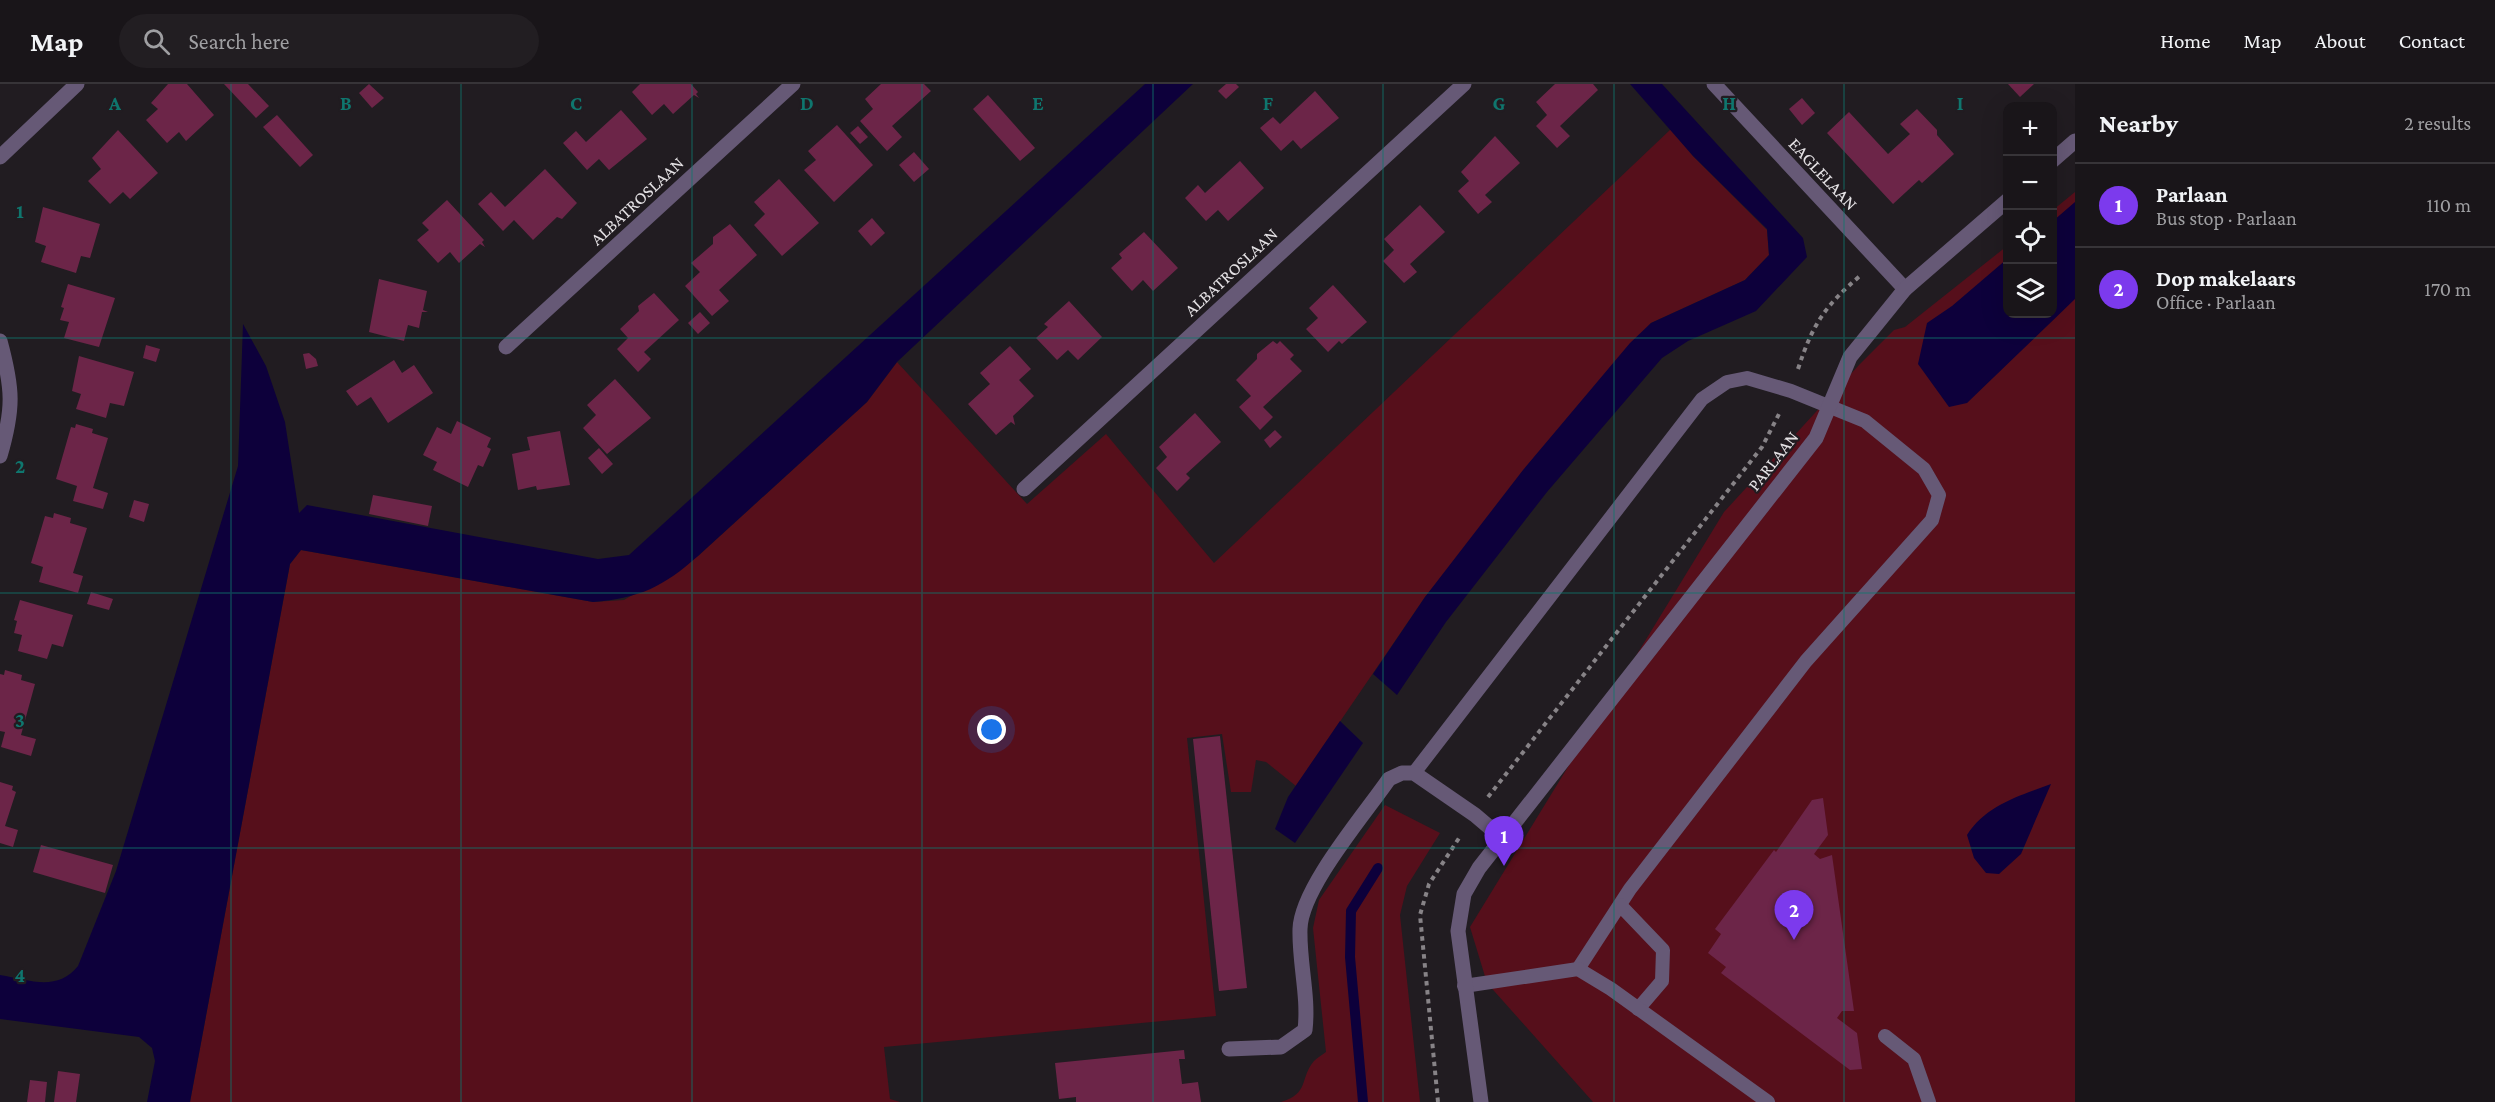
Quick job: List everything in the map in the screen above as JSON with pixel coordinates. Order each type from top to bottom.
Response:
[{"type":"street","points":[[0,157],[76,84]]},
{"type":"street","name":"ALBATROSLAAN","points":[[507,347],[793,84]]},
{"type":"street","name":"ALBATROSLAAN","points":[[1024,489],[1464,84]]},
{"type":"street","name":"EAGLELAAN","points":[[1714,84],[1905,289]]},
{"type":"street","points":[[2057,156],[2075,141]]},
{"type":"street","name":"PARLAAN","points":[[1481,1102],[1458,931],[1464,894],[1479,868],[1816,438],[1850,357],[1905,289],[2003,203]]},
{"type":"street","points":[[0,341],[9,376],[12,405],[0,456]]},
{"type":"street","points":[[1229,1050],[1281,1047],[1305,1030],[1307,1010],[1300,927],[1310,893],[1389,779],[1402,773],[1414,773],[1475,815],[1502,838]]},
{"type":"lane","points":[[1414,773],[1702,399],[1727,382],[1748,378],[1791,391],[1865,421],[1924,469],[1939,495],[1932,520],[1806,661],[1620,905],[1578,969]]},
{"type":"lane","points":[[1620,905],[1663,950],[1662,981],[1638,1009]]},
{"type":"lane","points":[[1464,986],[1578,969],[1768,1102]]},
{"type":"lane","points":[[1885,1036],[1914,1059],[1929,1102]]},
{"type":"shaded area","points":[[1145,84],[1193,84],[897,362],[867,402],[698,556],[662,583],[638,594],[593,602],[301,550],[290,564],[190,1102],[147,1102],[155,1061],[152,1048],[139,1037],[0,1019],[0,975],[52,982],[70,974],[78,966],[116,871],[238,466],[243,324],[266,366],[285,422],[299,513],[307,505],[598,559],[629,555]]},
{"type":"shaded area","points":[[1630,84],[1662,84],[1803,238],[1807,257],[1756,311],[1688,341],[1662,358],[1547,492],[1446,622],[1397,695],[1373,674],[1425,597],[1523,470],[1630,343],[1651,323],[1745,280],[1769,255],[1767,229],[1693,156]]},
{"type":"shaded area","points":[[1671,129],[1693,156],[1767,230],[1769,255],[1745,280],[1651,323],[1425,597],[1296,786],[1266,762],[1256,760],[1251,792],[1231,792],[1222,734],[1187,738],[1216,1016],[884,1047],[890,1099],[900,1102],[190,1102],[290,564],[301,550],[593,602],[624,600],[698,556],[867,402],[897,362],[1027,504],[1106,434],[1214,563]]},
{"type":"shaded area","points":[[2075,192],[2075,1102],[1593,1102],[1487,983],[1470,927],[1724,512],[1859,365],[1894,330],[1905,327],[2003,249],[2003,318],[2057,318],[2057,207]]},
{"type":"shaded area","points":[[2075,202],[2075,299],[2057,316],[2057,264],[2057,218]]},
{"type":"shaded area","points":[[2003,262],[2003,318],[2055,318],[1967,403],[1949,407],[1918,364],[1927,323],[1952,306]]},
{"type":"shaded area","points":[[1340,721],[1363,743],[1295,843],[1275,829],[1288,797]]},
{"type":"shaded area","points":[[2051,784],[2021,854],[1999,874],[1986,873],[1974,858],[1967,835],[1993,809]]},
{"type":"shaded area","points":[[1385,805],[1440,833],[1407,886],[1400,915],[1420,1102],[1281,1102],[1300,1090],[1309,1068],[1326,1052],[1313,928],[1319,900]]},
{"type":"building","points":[[168,84],[187,84],[214,115],[186,141],[179,132],[167,143],[146,120],[158,109],[151,103]]},
{"type":"building","points":[[224,84],[248,84],[269,106],[256,118]]},
{"type":"building","points":[[369,84],[384,98],[372,108],[359,93]]},
{"type":"building","points":[[640,84],[691,84],[698,92],[696,94],[699,98],[694,95],[673,114],[664,104],[652,115],[632,92]]},
{"type":"building","points":[[881,84],[924,84],[931,91],[892,126],[902,137],[887,151],[860,121],[873,109],[865,99]]},
{"type":"building","points":[[1226,84],[1236,84],[1239,87],[1226,99],[1218,91]]},
{"type":"building","points":[[1555,84],[1593,84],[1598,90],[1560,126],[1570,136],[1557,148],[1536,126],[1547,115],[1536,102]]},
{"type":"building","points":[[2008,84],[2034,84],[2020,97]]},
{"type":"building","points":[[1315,91],[1339,118],[1301,149],[1293,140],[1281,151],[1260,128],[1273,117],[1280,124]]},
{"type":"building","points":[[988,95],[1035,148],[1020,161],[973,109]]},
{"type":"building","points":[[1802,98],[1815,113],[1802,125],[1789,109]]},
{"type":"building","points":[[1917,109],[1937,130],[1937,135],[1954,154],[1922,183],[1919,180],[1893,204],[1827,133],[1849,112],[1888,154],[1910,134],[1900,124]]},
{"type":"building","points":[[621,110],[647,139],[609,170],[599,159],[587,170],[563,143],[576,131],[586,142]]},
{"type":"building","points":[[277,115],[313,155],[300,167],[263,127]]},
{"type":"building","points":[[837,125],[873,165],[834,202],[804,170],[816,160],[808,151]]},
{"type":"building","points":[[858,126],[868,137],[860,144],[850,133]]},
{"type":"building","points":[[118,130],[158,173],[130,199],[123,192],[110,204],[88,181],[101,169],[92,158]]},
{"type":"building","points":[[1495,136],[1520,163],[1485,195],[1492,202],[1478,214],[1458,191],[1469,181],[1461,172]]},
{"type":"building","points":[[914,152],[929,169],[914,182],[899,165]]},
{"type":"building","points":[[1240,161],[1264,188],[1228,221],[1218,210],[1206,221],[1185,198],[1198,185],[1205,193]]},
{"type":"building","points":[[545,169],[577,203],[562,219],[557,217],[533,240],[514,220],[503,231],[478,204],[491,192],[505,207]]},
{"type":"building","points":[[779,179],[819,223],[782,256],[754,225],[765,214],[754,202]]},
{"type":"building","points":[[447,200],[484,240],[482,242],[485,247],[480,244],[459,263],[450,252],[438,263],[417,240],[429,230],[422,223]]},
{"type":"building","points":[[1420,205],[1445,232],[1410,264],[1417,272],[1404,283],[1383,261],[1394,250],[1384,239]]},
{"type":"building","points":[[43,207],[100,224],[90,258],[81,256],[76,273],[41,262],[46,246],[35,242]]},
{"type":"building","points":[[872,218],[885,233],[871,246],[858,231]]},
{"type":"building","points":[[730,224],[757,255],[719,290],[729,301],[712,316],[685,286],[700,272],[691,263],[713,244],[713,237]]},
{"type":"building","points":[[1144,232],[1178,268],[1153,291],[1143,280],[1132,291],[1111,268],[1122,258],[1119,254]]},
{"type":"building","points":[[379,279],[427,291],[423,310],[428,312],[422,312],[419,328],[408,325],[404,341],[369,332]]},
{"type":"building","points":[[68,284],[115,298],[99,347],[64,338],[69,322],[60,320],[64,308],[61,307]]},
{"type":"building","points":[[1333,285],[1367,322],[1342,344],[1339,341],[1328,352],[1306,329],[1318,318],[1309,308]]},
{"type":"building","points":[[654,293],[679,320],[644,352],[651,359],[638,372],[617,349],[628,338],[620,329],[639,311],[638,306]]},
{"type":"building","points":[[1069,301],[1102,337],[1078,360],[1068,350],[1057,360],[1036,338],[1048,327],[1044,324]]},
{"type":"building","points":[[700,312],[710,323],[698,334],[688,323]]},
{"type":"building","points":[[1273,341],[1277,344],[1280,341],[1294,355],[1290,359],[1302,371],[1263,407],[1273,417],[1260,430],[1239,407],[1251,396],[1236,380],[1257,359],[1257,354]]},
{"type":"building","points":[[146,345],[160,349],[156,362],[143,358]]},
{"type":"building","points":[[1010,346],[1031,369],[1019,380],[1034,396],[1013,416],[1015,425],[1011,422],[996,435],[968,404],[990,384],[980,373]]},
{"type":"building","points":[[309,353],[316,359],[318,366],[306,369],[303,354]]},
{"type":"building","points":[[79,356],[134,372],[124,406],[110,403],[106,418],[76,409],[81,394],[72,391]]},
{"type":"building","points":[[394,360],[402,373],[414,365],[433,393],[388,423],[371,397],[357,406],[346,391]]},
{"type":"building","points":[[615,379],[651,418],[607,454],[583,428],[596,415],[587,405]]},
{"type":"building","points":[[1195,413],[1221,442],[1186,474],[1190,478],[1177,491],[1156,468],[1167,457],[1159,447]]},
{"type":"building","points":[[457,421],[491,438],[487,447],[491,449],[483,467],[478,465],[468,487],[433,470],[437,462],[423,455],[437,427],[451,434]]},
{"type":"building","points":[[76,424],[93,429],[92,433],[108,438],[93,488],[108,493],[103,509],[73,501],[77,486],[56,479],[71,427],[75,428]]},
{"type":"building","points":[[1275,430],[1282,437],[1270,448],[1264,440]]},
{"type":"building","points":[[560,431],[570,485],[537,490],[536,486],[518,490],[512,454],[530,450],[527,437]]},
{"type":"building","points":[[599,448],[613,464],[602,474],[588,458]]},
{"type":"building","points":[[373,495],[432,506],[428,526],[369,514]]},
{"type":"building","points":[[134,500],[149,504],[144,522],[129,517]]},
{"type":"building","points":[[54,513],[71,518],[70,523],[87,528],[73,573],[83,576],[78,593],[39,582],[43,567],[31,563],[45,516],[53,518]]},
{"type":"building","points":[[91,592],[113,599],[109,610],[87,604]]},
{"type":"building","points":[[20,600],[73,615],[63,647],[52,644],[47,659],[18,651],[22,635],[14,633],[17,621],[14,620]]},
{"type":"building","points":[[5,670],[22,675],[21,680],[35,684],[21,735],[36,739],[31,756],[1,747],[5,732],[0,731],[0,674],[4,675]]},
{"type":"building","points":[[1220,736],[1247,988],[1219,991],[1193,739]]},
{"type":"building","points":[[0,782],[13,786],[12,790],[16,792],[5,826],[18,830],[13,847],[0,843]]},
{"type":"building","points":[[1823,798],[1828,835],[1814,854],[1820,859],[1832,855],[1854,1011],[1842,1011],[1837,1018],[1857,1033],[1862,1069],[1850,1070],[1721,973],[1726,967],[1708,953],[1721,934],[1715,929],[1774,850],[1776,852],[1812,800]]},
{"type":"building","points":[[41,845],[113,865],[105,893],[33,872]]},
{"type":"building","points":[[1184,1050],[1185,1059],[1179,1059],[1182,1084],[1198,1082],[1201,1102],[1076,1102],[1076,1097],[1059,1099],[1055,1063]]},
{"type":"building","points":[[58,1071],[80,1074],[76,1102],[54,1102]]},
{"type":"building","points":[[30,1080],[47,1082],[45,1102],[27,1102]]},
{"type":"waterway","points":[[1363,1102],[1350,957],[1351,911],[1378,868]]},
{"type":"place","name":"Parlaan","points":[[1504,866]]},
{"type":"place","name":"Dop makelaars","points":[[1794,940]]}]
